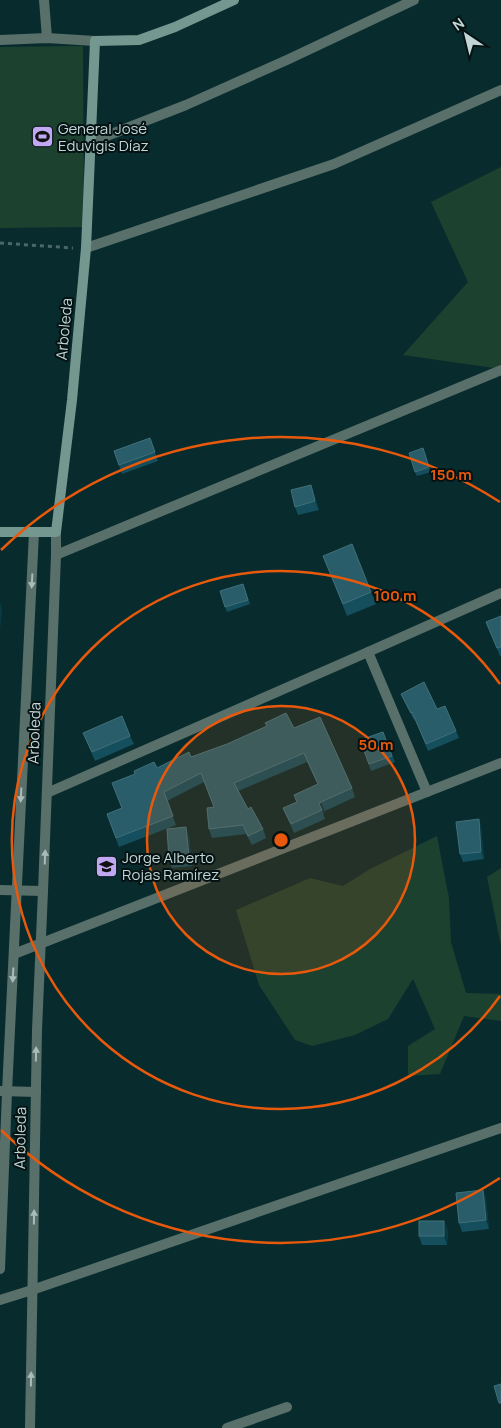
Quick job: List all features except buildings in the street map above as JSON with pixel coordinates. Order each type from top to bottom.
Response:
[{"type":"street","points":[[44,0],[47,38]]},
{"type":"street","points":[[0,40],[47,38],[95,41],[139,40],[175,27],[234,0]]},
{"type":"street","points":[[91,142],[194,101],[290,59],[414,0]]},
{"type":"street","name":"Arboleda","points":[[30,1428],[37,1030],[44,891],[56,532],[72,400],[86,248],[95,41]]},
{"type":"street","points":[[86,248],[334,164],[501,90]]},
{"type":"street","points":[[56,555],[501,370]]},
{"type":"street","points":[[0,532],[56,532]]},
{"type":"street","name":"Arboleda","points":[[0,1270],[3,1091],[14,954],[34,532]]},
{"type":"street","points":[[47,793],[501,593]]},
{"type":"street","points":[[368,652],[427,792]]},
{"type":"street","points":[[14,954],[501,763]]},
{"type":"street","points":[[0,890],[44,891]]},
{"type":"street","points":[[3,1091],[36,1092]]},
{"type":"street","points":[[0,1300],[501,1128]]},
{"type":"street","points":[[227,1428],[287,1407]]},
{"type":"path","points":[[0,243],[86,248]]},
{"type":"green space","name":"General José Eduvigis Díaz","points":[[83,46],[84,227],[0,228],[0,47]]},
{"type":"green space","points":[[501,167],[501,369],[403,355],[468,282],[431,202]]},
{"type":"green space","points":[[437,836],[449,898],[451,942],[466,993],[501,994],[501,1021],[464,1016],[440,1074],[408,1076],[408,1046],[435,1029],[413,979],[388,1019],[355,1035],[312,1046],[295,1040],[259,985],[236,910],[310,878],[343,886],[370,869]]},
{"type":"green space","points":[[501,868],[501,946],[487,877]]},
{"type":"place","name":"General José Eduvigis Díaz","points":[[42,137]]},
{"type":"place","name":"Jorge Alberto Rojas Ramírez","points":[[106,866]]}]
